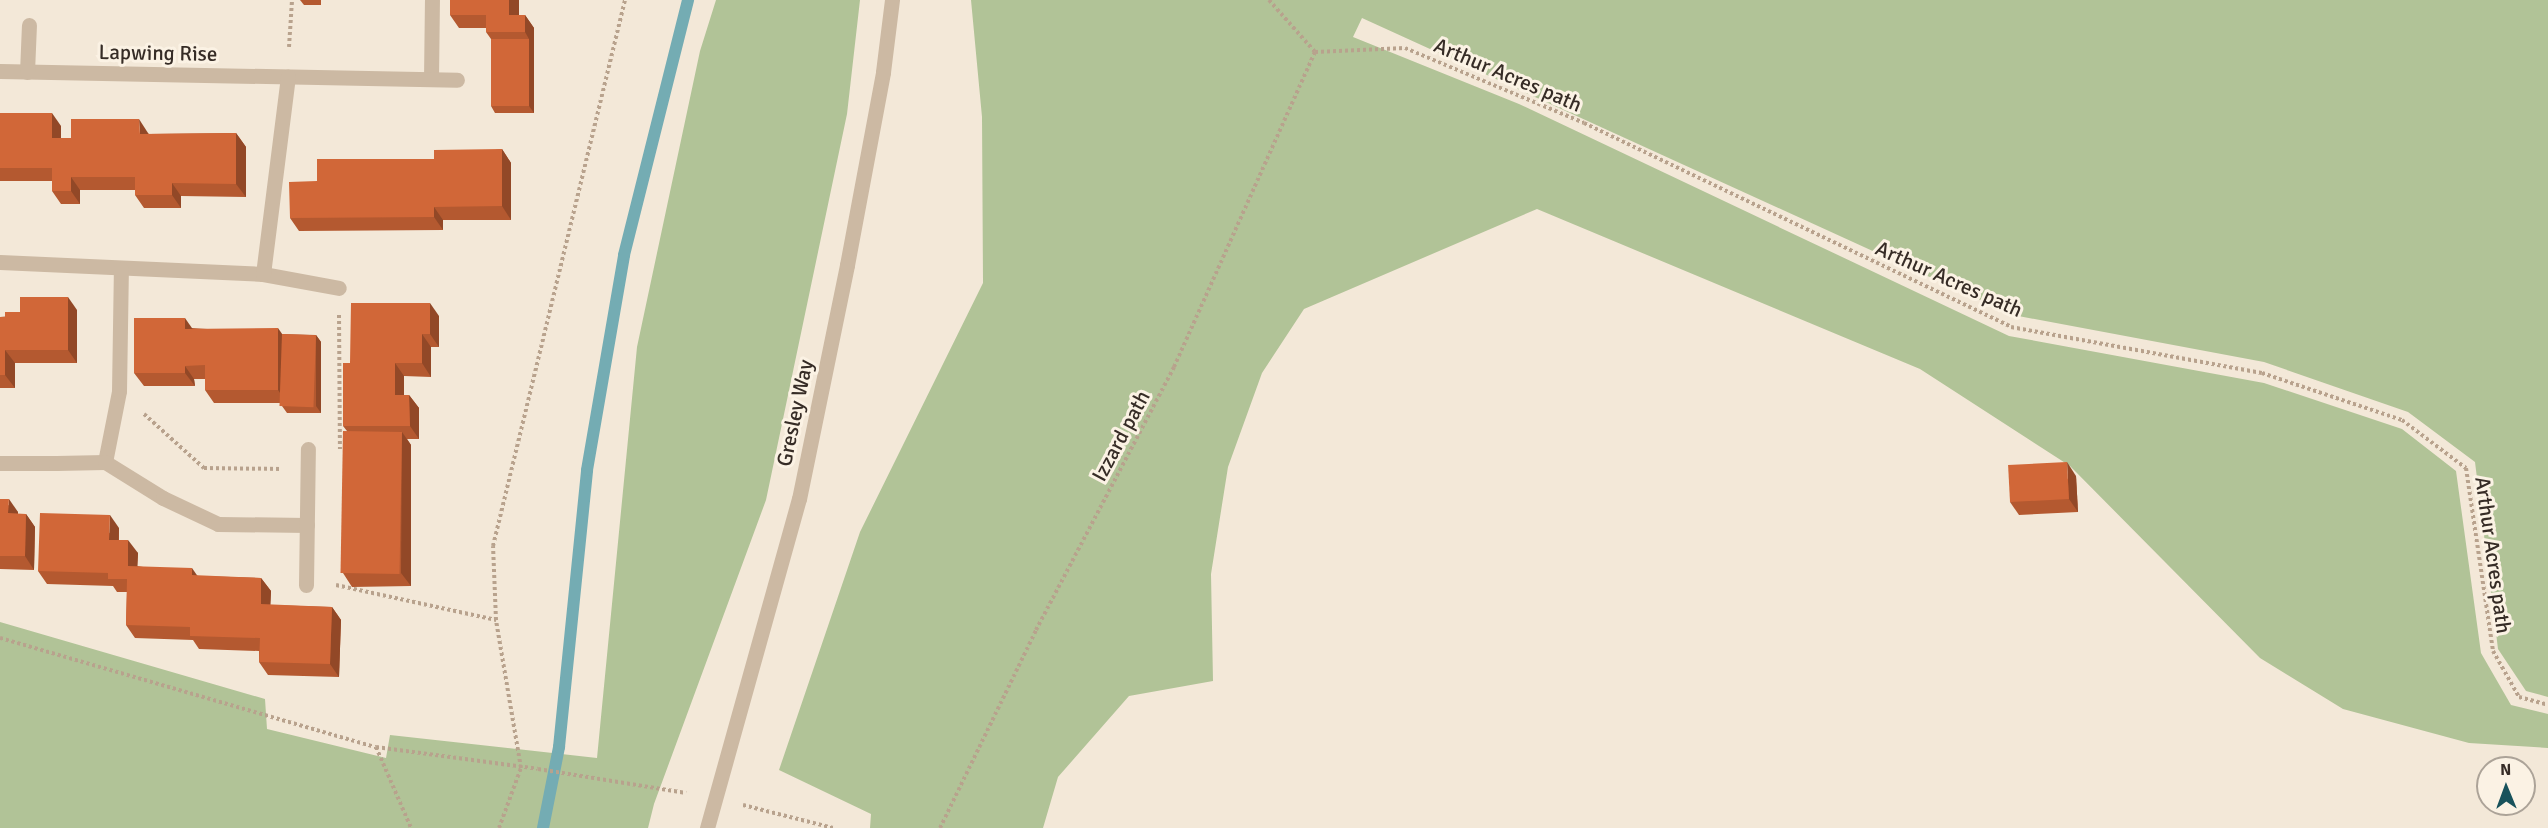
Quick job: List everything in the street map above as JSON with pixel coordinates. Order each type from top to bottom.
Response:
[{"type":"street","points":[[431,79],[432,0]]},
{"type":"street","name":"Gresley Way","points":[[707,828],[799,499],[847,265],[883,72],[892,0]]},
{"type":"street","points":[[27,72],[29,25]]},
{"type":"street","name":"Lapwing Rise","points":[[0,71],[457,80]]},
{"type":"street","points":[[263,274],[288,77]]},
{"type":"street","points":[[0,262],[263,274],[339,288]]},
{"type":"street","points":[[105,462],[119,391],[121,269]]},
{"type":"street","points":[[306,585],[308,449]]},
{"type":"street","points":[[0,463],[105,462],[163,498],[218,524],[307,525]]},
{"type":"path","points":[[288,77],[292,0]]},
{"type":"path","points":[[499,828],[521,768],[496,620],[493,546],[625,0]]},
{"type":"path","points":[[1269,0],[1315,52]]},
{"type":"path","name":"Arthur Acres path","points":[[1315,52],[1404,48],[1584,123],[2010,327],[2262,374],[2402,420],[2466,468],[2493,651],[2519,697],[2548,705]]},
{"type":"path","name":"Izzard path","points":[[940,828],[1036,630],[1174,367],[1315,52]]},
{"type":"path","points":[[308,449],[340,451],[339,288]]},
{"type":"path","points":[[119,391],[204,468],[308,470]]},
{"type":"path","points":[[306,585],[339,585],[496,620]]},
{"type":"path","points":[[0,639],[376,747],[538,769],[717,798],[833,828]]},
{"type":"path","points":[[376,747],[411,828]]},
{"type":"green space","points":[[716,0],[860,0],[847,114],[766,500],[654,804],[648,828],[0,828],[0,622],[265,699],[267,729],[386,758],[390,735],[597,758],[637,347],[700,51]]},
{"type":"green space","points":[[971,0],[2548,0],[2548,697],[2526,691],[2498,649],[2475,462],[2408,412],[2264,362],[2013,315],[1362,18],[1353,37],[1519,104],[2009,336],[2264,383],[2402,429],[2456,471],[2481,653],[2511,705],[2548,714],[2548,748],[2469,743],[2343,709],[2260,658],[2070,466],[1920,369],[1537,209],[1304,309],[1262,373],[1228,467],[1211,574],[1213,681],[1129,696],[1058,777],[1043,828],[870,828],[871,814],[779,770],[860,532],[983,283],[982,117]]},
{"type":"building","points":[[450,0],[509,0],[509,15],[525,15],[525,32],[486,32],[486,15],[450,15]]},
{"type":"building","points":[[491,39],[529,39],[529,106],[491,106]]},
{"type":"building","points":[[0,113],[52,113],[52,138],[71,138],[71,119],[139,119],[140,134],[236,133],[236,184],[172,183],[172,195],[135,195],[135,177],[71,177],[71,191],[52,191],[52,168],[0,168]]},
{"type":"building","points":[[502,149],[502,206],[434,207],[434,217],[290,218],[289,182],[317,181],[317,159],[434,159],[434,150]]},
{"type":"building","points":[[20,297],[68,297],[68,350],[5,350],[5,375],[0,375],[0,317],[5,317],[5,312],[20,312]]},
{"type":"building","points":[[351,303],[430,303],[430,334],[422,334],[422,363],[395,363],[395,395],[409,395],[410,426],[343,426],[343,363],[350,363]]},
{"type":"building","points":[[134,318],[185,318],[185,329],[278,328],[278,390],[205,390],[205,365],[185,366],[185,373],[134,373]]},
{"type":"building","points":[[282,334],[316,335],[313,407],[279,406]]},
{"type":"building","points":[[343,431],[402,432],[400,574],[341,573]]},
{"type":"building","points":[[2067,462],[2069,499],[2010,502],[2008,465]]},
{"type":"building","points":[[0,499],[9,499],[8,513],[26,514],[25,556],[0,556]]},
{"type":"building","points":[[40,513],[110,515],[109,540],[128,540],[128,566],[192,568],[192,575],[261,578],[261,604],[332,607],[330,664],[259,662],[260,638],[190,636],[190,627],[126,625],[127,579],[108,579],[108,573],[38,571]]},
{"type":"waterway","points":[[543,828],[559,747],[587,470],[624,255],[688,0]]}]
